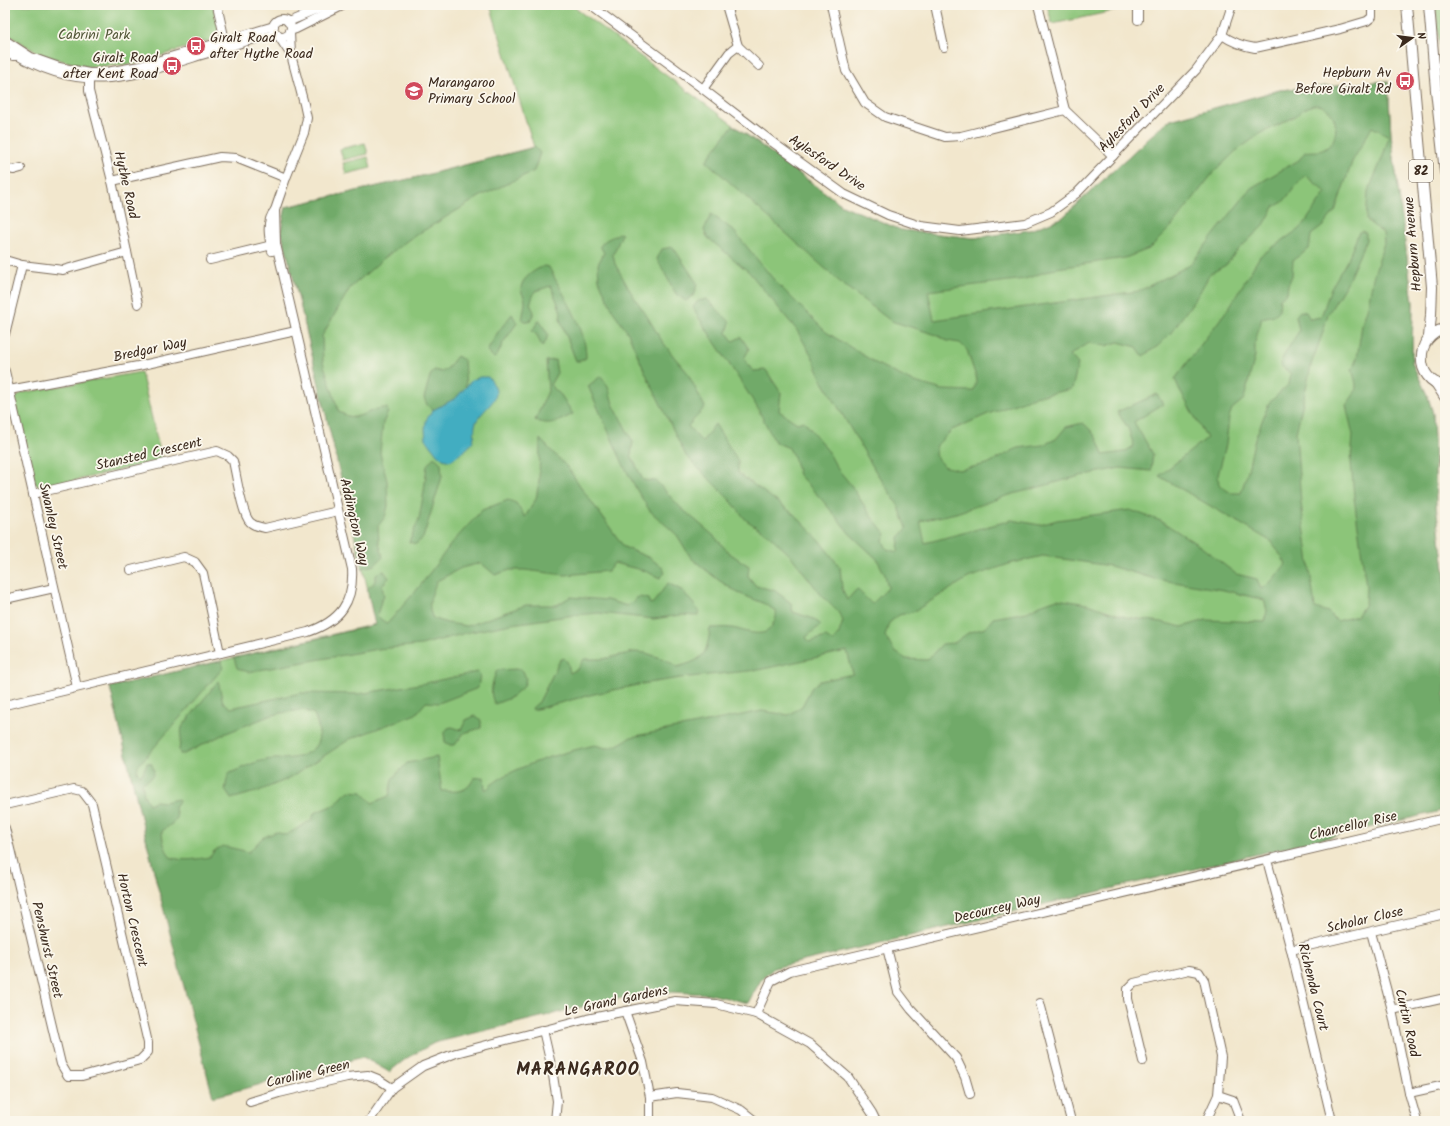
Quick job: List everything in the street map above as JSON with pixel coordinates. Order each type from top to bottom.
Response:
[{"type":"main road","name":"Hepburn Avenue","points":[[1407,5],[1432,287],[1429,337]]},
{"type":"main road","name":"82","points":[[1429,5],[1445,172]]},
{"type":"main road","points":[[5,49],[13,55],[16,54]]},
{"type":"main road","points":[[1429,337],[1438,330],[1445,329]]},
{"type":"main road","name":"82","points":[[1429,337],[1424,344],[1421,359],[1422,365],[1426,374],[1441,385],[1445,397]]},
{"type":"main road","points":[[1445,456],[1445,464]]},
{"type":"street","points":[[217,5],[226,44]]},
{"type":"street","points":[[16,54],[42,69],[75,78],[89,76],[140,66],[275,31],[284,36],[289,28],[329,5]]},
{"type":"street","points":[[275,31],[276,22],[280,20],[284,20],[289,28],[296,29],[344,5]]},
{"type":"street","name":"Aylesford Drive","points":[[590,5],[844,194],[888,215],[921,226],[960,231],[1025,223],[1051,212],[1077,193],[1196,70],[1222,35],[1232,5]]},
{"type":"street","points":[[726,5],[738,46],[759,66]]},
{"type":"street","points":[[831,5],[846,71],[865,103],[885,117],[945,137],[961,136],[1065,110]]},
{"type":"street","points":[[935,5],[944,47]]},
{"type":"street","points":[[1038,5],[1065,110],[1113,156]]},
{"type":"street","points":[[1138,5],[1138,20]]},
{"type":"street","points":[[1222,35],[1234,43],[1255,48],[1340,29],[1367,21],[1372,17],[1372,5]]},
{"type":"street","name":"Addington Way","points":[[5,699],[220,650],[309,627],[323,621],[335,612],[344,598],[348,578],[347,567],[336,511],[273,245],[275,210],[304,134],[306,118],[304,104],[290,55],[289,28]]},
{"type":"street","name":"Addington Way","points":[[275,31],[290,55]]},
{"type":"street","points":[[5,40],[31,57],[40,61],[89,76]]},
{"type":"street","points":[[703,89],[728,53],[738,46]]},
{"type":"street","name":"Hythe Road","points":[[89,76],[89,91],[112,181],[138,304]]},
{"type":"street","points":[[112,181],[220,157],[236,158],[286,178]]},
{"type":"street","points":[[5,168],[14,170],[21,168]]},
{"type":"street","points":[[210,260],[273,245]]},
{"type":"street","points":[[5,260],[22,265],[63,270],[127,252]]},
{"type":"street","points":[[5,334],[22,265]]},
{"type":"street","name":"Bredgar Way","points":[[9,390],[138,366],[293,331]]},
{"type":"street","name":"Swanley Street","points":[[5,371],[76,684]]},
{"type":"street","name":"Stansted Crescent","points":[[33,494],[218,450],[233,461],[245,513],[250,522],[256,526],[265,528],[336,511]]},
{"type":"street","points":[[131,570],[184,557],[195,562],[203,573],[220,650]]},
{"type":"street","points":[[5,599],[54,588]]},
{"type":"street","name":"Addington Way","points":[[5,705],[76,684]]},
{"type":"street","name":"Horton Crescent","points":[[5,805],[74,789],[82,791],[92,804],[148,1043],[148,1052],[140,1060],[82,1076],[68,1076]]},
{"type":"street","name":"Chancellor Rise","points":[[1267,860],[1445,818]]},
{"type":"street","name":"Penshurst Street","points":[[5,828],[61,1064],[68,1076]]},
{"type":"street","name":"Decourcey Way","points":[[756,1014],[771,981],[790,971],[1267,860]]},
{"type":"street","name":"Richenda Court","points":[[1267,860],[1291,950],[1332,1121]]},
{"type":"street","name":"Scholar Close","points":[[1291,950],[1445,914]]},
{"type":"street","name":"Curtin Road","points":[[1371,932],[1392,1010],[1409,1093],[1417,1121]]},
{"type":"street","points":[[887,948],[898,992],[911,1009],[956,1058],[965,1077],[970,1094]]},
{"type":"street","points":[[1143,1060],[1128,999],[1128,989],[1134,983],[1189,970],[1199,972],[1204,980],[1221,1057],[1218,1095],[1206,1121]]},
{"type":"street","points":[[1392,1010],[1445,998]]},
{"type":"street","name":"Le Grand Gardens","points":[[370,1121],[392,1088],[423,1066],[456,1053],[587,1019],[675,1001],[716,1004],[756,1014],[810,1044],[848,1077],[876,1121]]},
{"type":"street","points":[[1040,1002],[1071,1121]]},
{"type":"street","points":[[625,1011],[643,1062],[650,1097],[650,1121]]},
{"type":"street","points":[[543,1030],[552,1069],[557,1101],[555,1121]]},
{"type":"street","name":"Caroline Green","points":[[250,1102],[279,1093],[354,1076],[368,1075],[378,1078],[392,1088]]},
{"type":"street","points":[[1409,1093],[1445,1085]]},
{"type":"street","points":[[650,1097],[677,1094],[712,1097],[740,1110],[756,1121]]},
{"type":"street","points":[[1218,1095],[1233,1100],[1241,1121]]},
{"type":"green space","name":"Cabrini Park","points":[[5,5],[213,5],[219,29],[214,39],[134,64],[87,67],[41,55],[5,33]]},
{"type":"green space","points":[[490,5],[572,5],[842,205],[901,230],[974,238],[1030,230],[1062,218],[1167,121],[1280,90],[1388,81],[1391,135],[1413,303],[1412,363],[1428,397],[1433,414],[1436,505],[1445,578],[1445,663],[158,888],[110,687],[376,624],[281,230],[286,207],[422,176],[534,147]]},
{"type":"green space","points":[[1047,5],[1132,5],[1133,7],[1052,24]]},
{"type":"green space","points":[[1435,5],[1445,5],[1445,97],[1444,85]]},
{"type":"green space","points":[[1388,81],[1391,135],[1413,303],[1412,363],[1428,397],[1433,414],[1436,505],[1445,578],[1445,810],[774,968],[761,980],[748,1003],[710,994],[669,992],[615,999],[434,1043],[407,1058],[389,1072],[363,1057],[213,1097],[158,888],[110,687],[221,661],[223,668],[138,766],[137,771],[140,775],[142,774],[147,763],[151,763],[153,767],[153,775],[142,783],[144,795],[149,804],[155,801],[164,802],[178,799],[179,801],[175,808],[177,818],[162,831],[162,835],[170,857],[185,860],[210,857],[214,851],[223,846],[249,852],[262,838],[276,832],[286,835],[312,820],[314,813],[336,804],[349,791],[362,792],[372,803],[389,796],[392,779],[407,763],[437,757],[442,791],[457,791],[464,789],[468,787],[474,778],[484,777],[485,789],[487,789],[495,782],[520,768],[551,757],[595,745],[609,748],[631,737],[762,711],[789,715],[802,706],[812,687],[820,681],[853,674],[847,651],[758,670],[680,678],[648,683],[594,694],[533,710],[532,708],[539,702],[560,660],[564,658],[568,663],[570,673],[578,669],[584,659],[603,659],[634,652],[646,653],[667,660],[677,667],[693,662],[702,655],[707,645],[710,628],[729,628],[759,633],[768,630],[772,626],[776,617],[776,611],[763,603],[738,593],[717,579],[691,558],[677,535],[650,511],[624,466],[588,386],[601,376],[608,386],[613,404],[633,442],[631,455],[643,480],[656,481],[680,507],[714,536],[729,553],[749,566],[748,576],[756,586],[774,590],[791,603],[793,612],[814,619],[821,625],[806,637],[809,642],[826,637],[833,642],[839,633],[843,621],[838,612],[823,597],[791,556],[769,535],[746,520],[731,501],[686,456],[644,370],[628,333],[613,311],[599,280],[598,264],[604,253],[600,246],[602,243],[619,233],[622,234],[613,255],[615,264],[662,341],[687,372],[705,407],[688,426],[702,442],[715,424],[738,461],[738,473],[795,515],[819,540],[840,567],[842,588],[847,600],[857,589],[872,604],[888,588],[885,575],[877,559],[850,534],[799,475],[795,460],[789,448],[775,442],[757,407],[699,318],[693,307],[698,301],[707,299],[730,322],[727,333],[733,341],[741,337],[749,349],[744,359],[753,371],[766,370],[781,393],[779,411],[797,423],[804,421],[828,451],[837,468],[851,485],[871,516],[886,534],[883,541],[887,549],[898,552],[899,538],[907,528],[898,505],[876,472],[822,380],[812,356],[796,329],[749,272],[707,237],[704,230],[711,214],[733,230],[775,281],[826,332],[879,365],[911,381],[943,390],[973,391],[977,380],[967,350],[960,343],[947,341],[937,335],[891,321],[841,283],[706,161],[733,125],[842,205],[901,230],[974,238],[1030,230],[1062,218],[1167,121],[1280,90]],"holes":[[[1313,105],[1320,105],[1327,109],[1331,114],[1336,126],[1336,132],[1331,144],[1321,150],[1305,152],[1299,160],[1251,188],[1190,265],[1139,291],[934,320],[928,291],[1025,279],[1057,268],[1125,258],[1149,249],[1172,226],[1213,173],[1236,151],[1260,134],[1294,117],[1304,109]],[[1372,127],[1389,136],[1383,156],[1368,192],[1366,220],[1383,233],[1384,243],[1373,278],[1368,306],[1362,325],[1357,358],[1352,370],[1356,389],[1346,405],[1353,435],[1351,462],[1354,497],[1366,586],[1365,604],[1357,616],[1337,621],[1328,612],[1315,608],[1301,503],[1296,433],[1312,362],[1328,314],[1348,281],[1366,240],[1366,233],[1362,231],[1359,232],[1348,259],[1331,288],[1321,317],[1310,319],[1306,312],[1300,311],[1296,316],[1299,331],[1285,353],[1280,365],[1291,374],[1289,384],[1269,403],[1254,442],[1241,493],[1231,493],[1219,485],[1218,475],[1226,445],[1229,417],[1232,409],[1244,399],[1255,356],[1255,342],[1262,318],[1274,315],[1279,311],[1280,298],[1287,293],[1288,285],[1292,276],[1293,260],[1309,249],[1311,235],[1323,226],[1335,211],[1352,162]],[[1305,175],[1326,192],[1302,227],[1260,256],[1230,306],[1175,379],[1181,393],[1207,438],[1159,476],[1272,542],[1286,564],[1268,585],[1261,589],[1257,579],[1236,574],[1200,546],[1161,521],[1130,510],[1057,520],[1040,525],[1012,520],[925,543],[920,521],[956,513],[1006,496],[1080,476],[1120,468],[1151,471],[1153,454],[1134,422],[1163,404],[1157,394],[1117,412],[1128,428],[1134,446],[1124,452],[1103,455],[1096,438],[1091,430],[1083,423],[1066,427],[1056,439],[1043,445],[1018,448],[987,464],[959,470],[943,466],[935,455],[937,445],[952,430],[988,414],[1034,397],[1072,389],[1078,364],[1070,355],[1089,343],[1106,346],[1118,342],[1137,347],[1143,356],[1158,346],[1170,334],[1198,295],[1210,274],[1226,265],[1238,250],[1264,225],[1274,207],[1283,202]],[[1043,556],[1110,566],[1155,579],[1224,590],[1264,600],[1267,611],[1264,622],[1206,620],[1182,627],[1161,622],[1126,617],[1087,604],[1057,599],[1040,605],[1027,612],[993,618],[985,628],[968,633],[954,643],[942,644],[927,660],[906,659],[894,651],[885,636],[889,623],[899,615],[913,612],[968,578],[1012,563]]]},
{"type":"green space","points":[[365,143],[368,154],[343,160],[340,149]]},
{"type":"green space","points":[[535,147],[540,153],[534,171],[481,196],[408,240],[383,259],[350,288],[322,336],[323,362],[339,412],[353,417],[382,408],[387,408],[388,412],[383,423],[380,453],[387,481],[388,506],[385,517],[378,526],[379,542],[383,557],[375,565],[362,568],[300,304],[281,230],[286,207],[422,176]]},
{"type":"green space","points":[[368,157],[371,168],[346,174],[343,163]]},
{"type":"green space","points":[[673,247],[697,283],[695,294],[686,301],[676,294],[657,259],[662,249]]},
{"type":"green space","points":[[544,266],[549,267],[578,322],[585,346],[586,358],[580,361],[576,361],[560,319],[561,312],[551,286],[535,291],[530,304],[534,312],[530,322],[522,320],[525,301],[521,290],[523,281],[529,275]]},
{"type":"green space","points":[[512,314],[517,323],[503,343],[497,356],[494,358],[487,351],[498,332]]},
{"type":"green space","points":[[539,320],[548,334],[542,347],[537,335],[532,331]]},
{"type":"green space","points":[[457,356],[464,360],[466,387],[456,398],[433,410],[427,405],[424,398],[430,376],[434,370],[442,372],[447,369]]},
{"type":"green space","points":[[555,360],[557,373],[550,385],[561,395],[573,414],[564,419],[550,423],[540,422],[535,420],[548,391],[546,361]]},
{"type":"green space","points":[[141,372],[162,460],[44,488],[35,484],[14,399],[21,393]]},
{"type":"green space","points":[[540,439],[568,468],[624,547],[650,558],[663,568],[665,573],[660,578],[645,571],[614,563],[608,571],[565,575],[525,570],[510,570],[495,575],[481,563],[461,568],[437,581],[430,604],[433,618],[447,623],[467,626],[526,605],[557,605],[570,597],[607,600],[627,606],[629,603],[634,602],[636,598],[640,597],[648,599],[650,604],[653,603],[668,583],[683,591],[700,612],[698,616],[681,615],[654,619],[599,613],[575,615],[470,632],[421,645],[378,649],[248,672],[237,668],[234,658],[375,625],[367,589],[374,583],[377,573],[384,571],[389,578],[382,585],[384,597],[381,601],[377,616],[387,624],[420,586],[451,544],[482,510],[508,500],[516,503],[525,517],[536,499],[539,481]]},
{"type":"green space","points":[[434,457],[441,463],[442,477],[423,538],[416,544],[409,542],[419,519],[427,465]]},
{"type":"green space","points":[[519,669],[523,671],[526,678],[524,686],[510,698],[495,704],[492,691],[497,670]]},
{"type":"green space","points":[[477,672],[480,674],[478,688],[439,703],[426,702],[416,714],[350,739],[290,778],[259,791],[231,799],[225,790],[228,774],[261,761],[297,757],[305,754],[315,746],[318,741],[319,729],[314,714],[303,710],[269,716],[224,734],[184,754],[180,754],[179,750],[182,727],[218,681],[223,702],[231,708],[301,693],[358,694],[426,683]]},
{"type":"green space","points":[[475,716],[481,721],[481,728],[464,733],[455,745],[450,745],[445,742],[444,733],[448,728],[452,727],[461,730],[466,720]]},
{"type":"water","points":[[480,377],[488,377],[494,384],[496,396],[476,422],[474,437],[471,444],[450,461],[443,459],[437,454],[426,439],[426,420],[433,410],[456,398],[472,380]]},
{"type":"place","name":"Giralt Road after Hythe Road","points":[[196,46]]},
{"type":"place","name":"Giralt Road after Kent Road","points":[[172,66]]},
{"type":"place","name":"Hepburn Av Before Giralt Rd","points":[[1405,81]]},
{"type":"place","name":"Marangaroo Primary School","points":[[414,91]]},
{"type":"district","name":"MARANGAROO","points":[[578,1070]]}]
